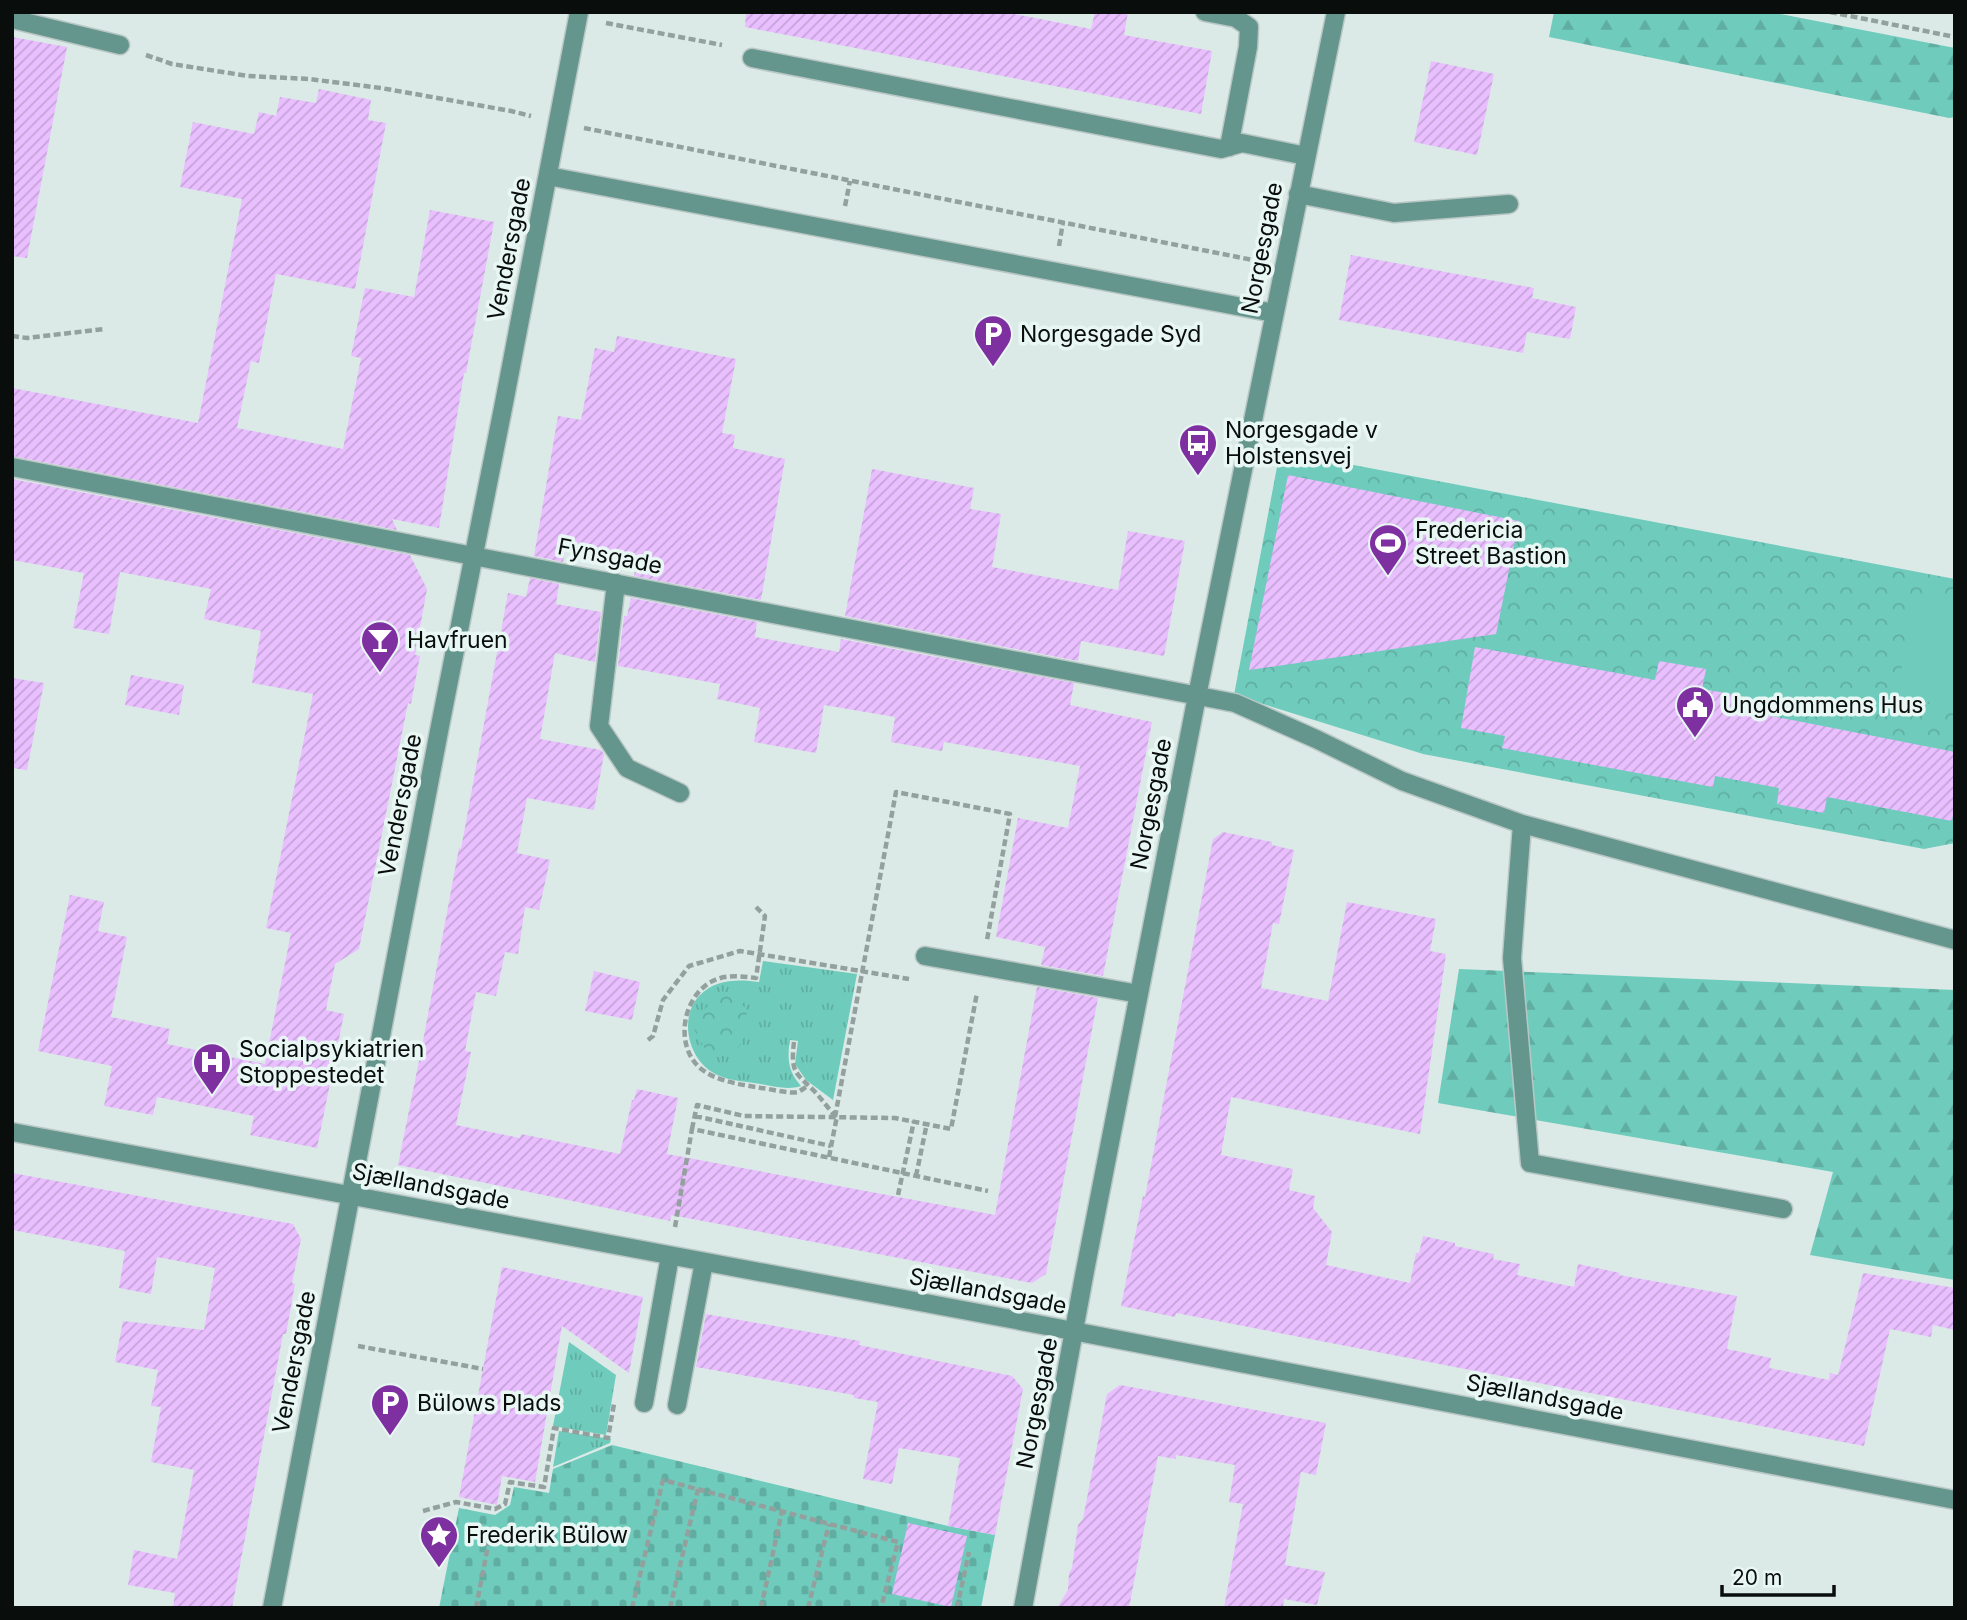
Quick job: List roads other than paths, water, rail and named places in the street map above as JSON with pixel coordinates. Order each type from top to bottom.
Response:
[{"type":"street","name":"Vendersgade","points":[[272,1608],[579,12]]},
{"type":"street","points":[[1205,12],[1236,18],[1249,27],[1248,47],[1230,147]]},
{"type":"street","name":"Norgesgade","points":[[1023,1608],[1197,696],[1336,12]]},
{"type":"street","points":[[12,19],[120,45]]},
{"type":"street","points":[[752,58],[1221,149],[1242,143],[1306,156]]},
{"type":"street","points":[[548,176],[1274,313]]},
{"type":"street","points":[[1298,194],[1394,213],[1509,204]]},
{"type":"street","name":"Fynsgade","points":[[12,467],[1235,703],[1402,781],[1522,824],[1955,940]]},
{"type":"street","points":[[616,583],[598,726],[627,768],[680,793]]},
{"type":"street","points":[[1522,824],[1512,958],[1530,1163],[1783,1209]]},
{"type":"street","points":[[925,956],[1139,994]]},
{"type":"street","name":"Sjællandsgade","points":[[12,1132],[1955,1500]]},
{"type":"street","points":[[644,1403],[670,1256]]},
{"type":"street","points":[[677,1405],[704,1262]]},
{"type":"place","name":"Norgesgade Syd","points":[[993,368]]},
{"type":"place","name":"Norgesgade v Holstensvej","points":[[1198,477]]},
{"type":"place","name":"Fredericia Street Bastion","points":[[1388,577]]},
{"type":"place","name":"Havfruen","points":[[380,674]]},
{"type":"place","name":"Ungdommens Hus","points":[[1695,739]]},
{"type":"place","name":"Socialpsykiatrien Stoppestedet","points":[[212,1096]]},
{"type":"place","name":"Bülows Plads","points":[[390,1437]]},
{"type":"place","name":"Frederik Bülow","points":[[439,1569]]}]
